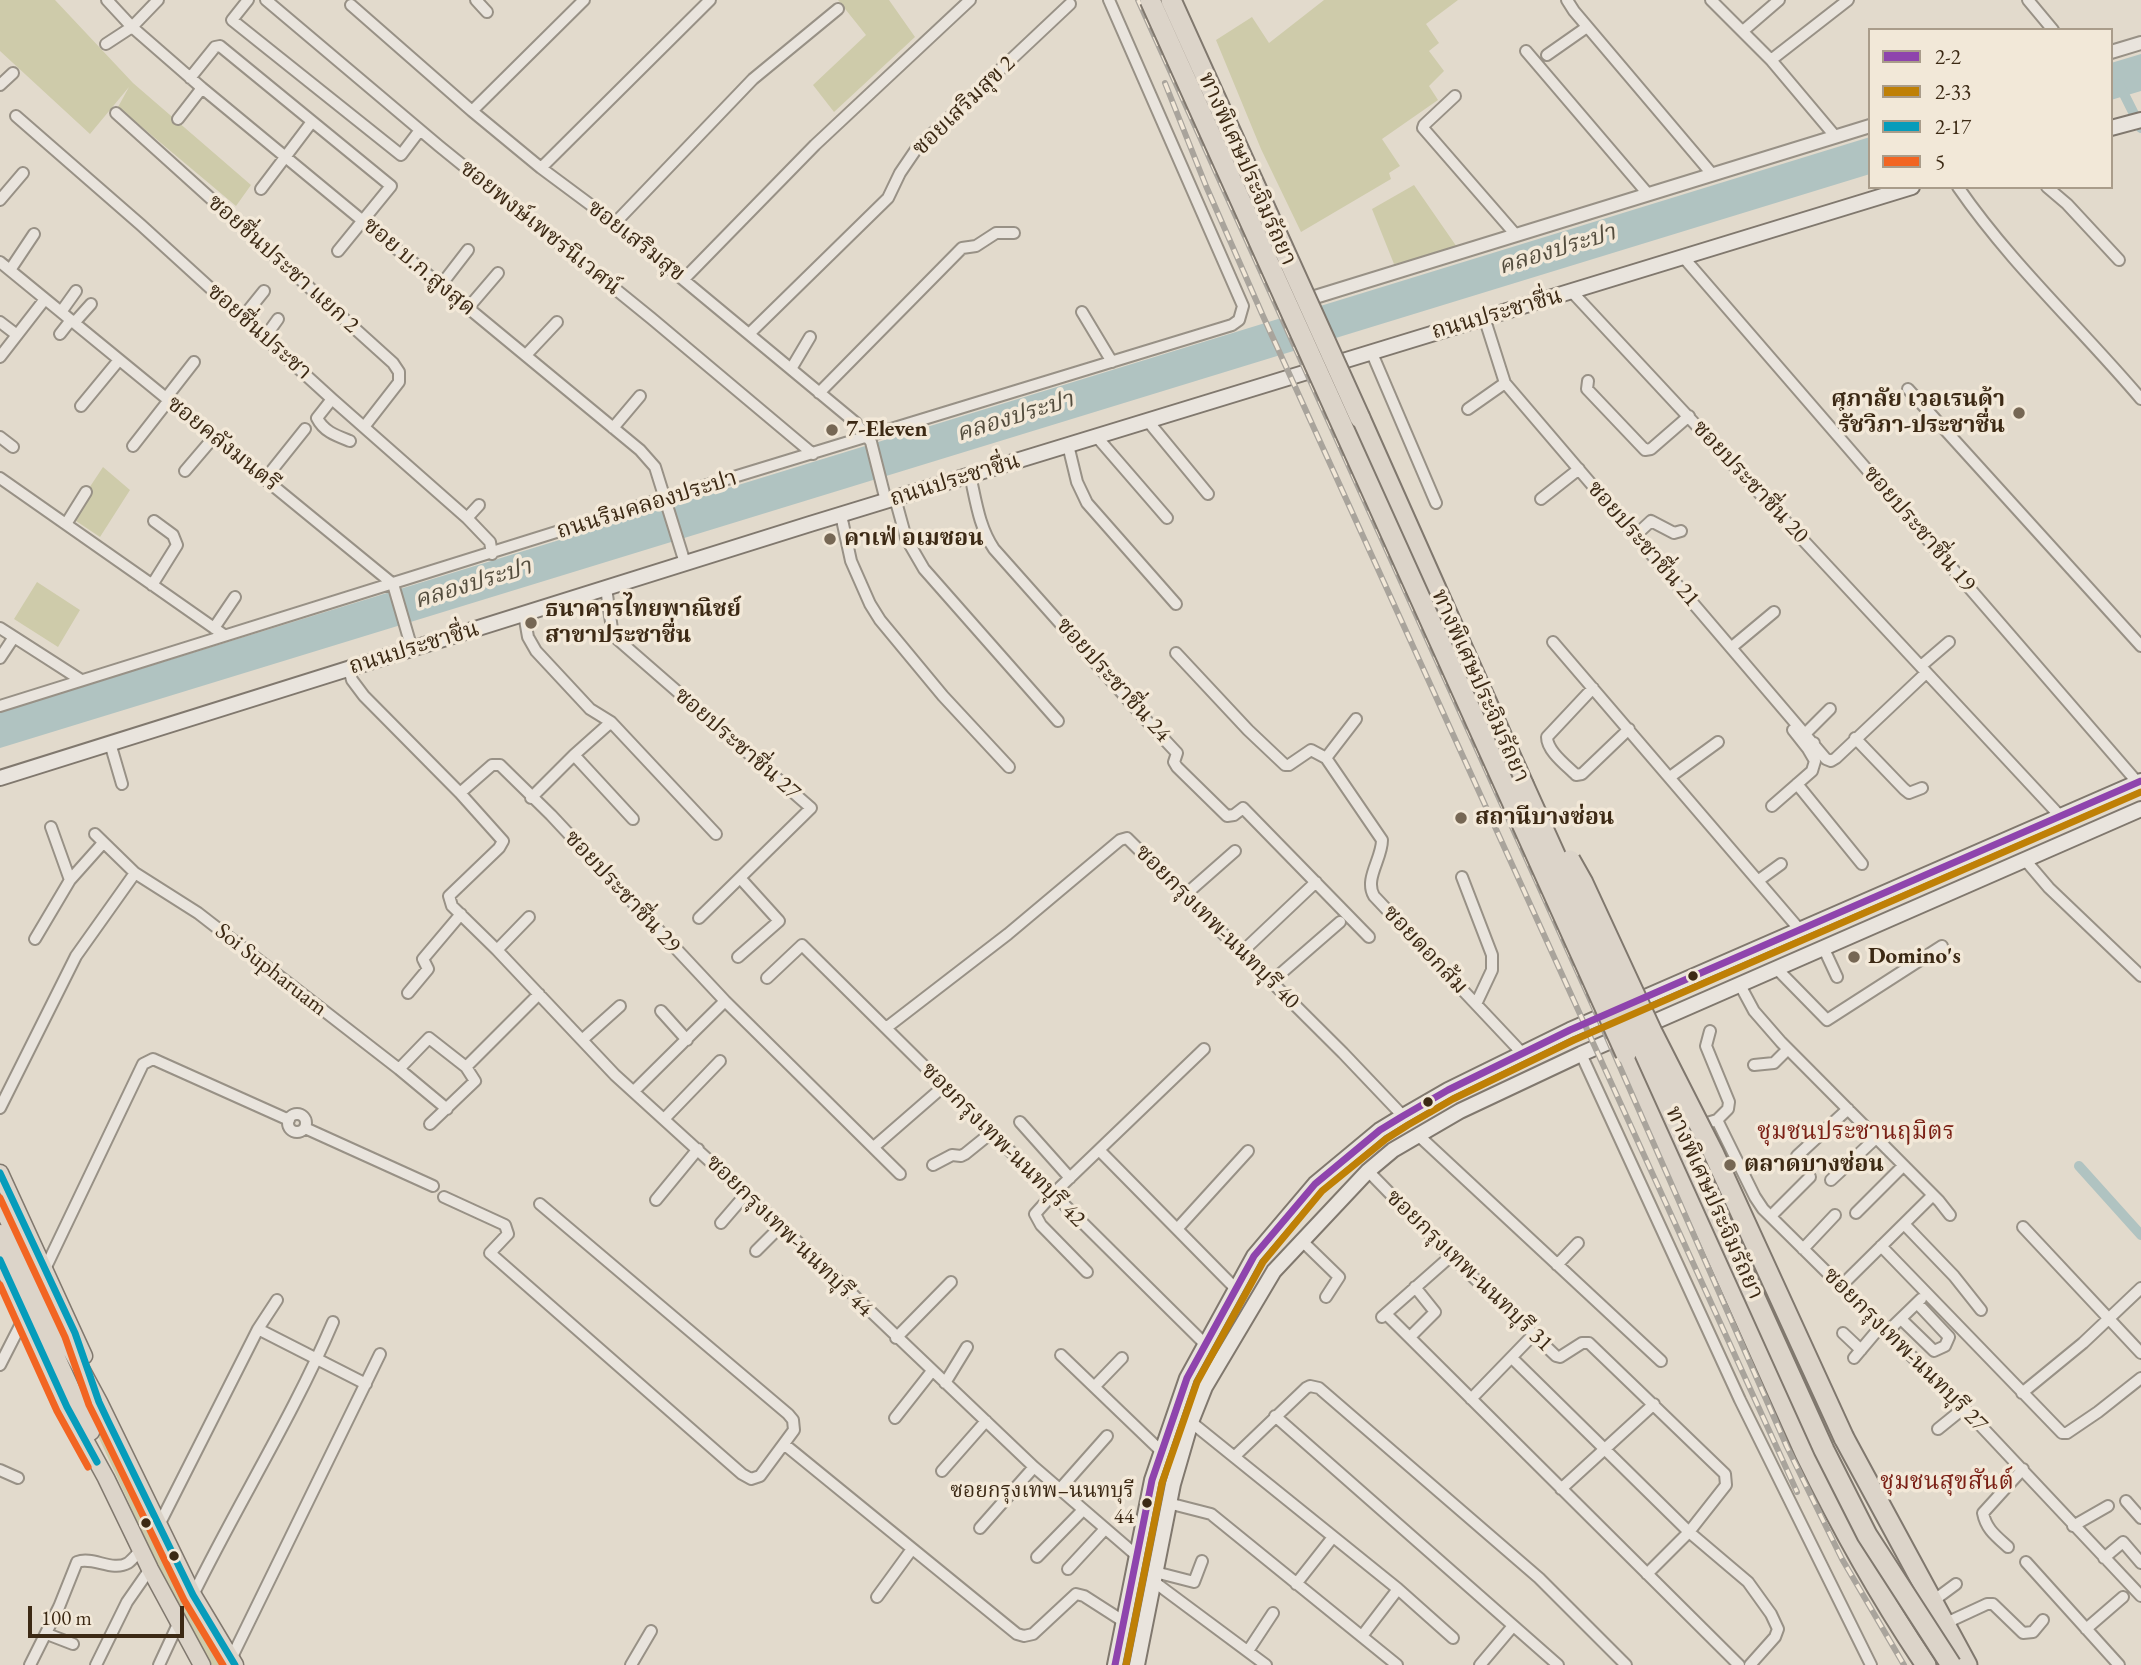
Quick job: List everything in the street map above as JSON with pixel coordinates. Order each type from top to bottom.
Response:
[{"type":"highway","name":"ทางพิเศษประจิมรัถยา","points":[[1150,0],[1805,1453],[1848,1539],[1926,1665]]},
{"type":"highway","name":"ทางพิเศษประจิมรัถยา","points":[[1171,0],[1824,1450],[1867,1535],[1951,1665]]},
{"type":"highway","points":[[1523,784],[1583,883],[1652,1032],[1713,1152],[1844,1438],[1967,1665]]},
{"type":"main road","points":[[2113,128],[2140,121]]},
{"type":"main road","name":"ถนนประชาชื่น","points":[[0,778],[1147,420],[1483,317],[1573,293],[1906,189]]},
{"type":"main road","points":[[1115,1665],[1145,1514],[1187,1378],[1254,1256],[1315,1184],[1380,1130],[1448,1090],[1522,1053],[1628,1003],[2139,782]]},
{"type":"main road","points":[[1137,1665],[1167,1511],[1191,1422],[1205,1387],[1274,1271],[1368,1171],[1393,1150],[1460,1111],[1581,1054],[2141,810]]},
{"type":"main road","points":[[1876,897],[1885,922]]},
{"type":"main road","points":[[1628,1003],[1677,1130],[1859,1537],[1936,1665]]},
{"type":"main road","points":[[0,1173],[78,1342],[99,1402]]},
{"type":"main road","points":[[1,1205],[193,1595],[233,1662]]},
{"type":"main road","points":[[1279,1227],[1287,1227],[1300,1242]]},
{"type":"main road","points":[[0,1233],[78,1402],[106,1478]]},
{"type":"main road","points":[[0,1261],[67,1407],[106,1478],[178,1624],[202,1665]]},
{"type":"main road","points":[[1145,1514],[1155,1521],[1167,1511]]},
{"type":"main road","points":[[1859,1537],[1958,1665]]},
{"type":"street","name":"ซอย บ.ก.สูงสุด","points":[[107,0],[132,27],[190,78],[640,450],[655,467],[685,563]]},
{"type":"street","points":[[106,44],[132,27],[158,0]]},
{"type":"street","points":[[248,0],[232,20],[401,155],[420,130]]},
{"type":"street","points":[[475,0],[487,12]]},
{"type":"street","points":[[472,111],[584,0]]},
{"type":"street","points":[[541,168],[710,0]]},
{"type":"street","points":[[684,279],[816,145],[970,0]]},
{"type":"street","name":"ถนนริมคลองประปา","points":[[2,704],[224,635],[394,587],[492,554],[813,454],[870,440],[1232,325],[1239,320],[1243,306],[1109,0]]},
{"type":"street","points":[[1567,0],[1712,174]]},
{"type":"street","points":[[1712,0],[1771,61],[1835,136]]},
{"type":"street","points":[[1743,32],[1779,0]]},
{"type":"street","points":[[1771,61],[1848,0]]},
{"type":"street","name":"ซอยพงษ์เพชรนิเวศน์","points":[[273,2],[420,130],[813,454]]},
{"type":"street","points":[[2034,2],[2052,28]]},
{"type":"street","name":"ซอยเสริมสุข 2","points":[[749,334],[888,198],[900,173],[917,148],[1070,4]]},
{"type":"street","name":"ซอยเสริมสุข","points":[[351,5],[472,111],[684,279],[856,423],[870,440]]},
{"type":"street","points":[[615,223],[753,79],[838,9]]},
{"type":"street","points":[[1547,55],[1587,27]]},
{"type":"street","points":[[2113,51],[2141,43]]},
{"type":"street","points":[[190,78],[215,47],[220,46],[391,186],[338,251]]},
{"type":"street","points":[[1526,51],[1647,194]]},
{"type":"street","points":[[0,85],[13,73]]},
{"type":"street","points":[[178,119],[202,88]]},
{"type":"street","points":[[1455,96],[1423,128],[1516,235]]},
{"type":"street","name":"ซอยชื่นประชา แยก 2","points":[[116,113],[393,363],[399,372],[399,382],[364,427]]},
{"type":"street","name":"ซอยชื่นประชา","points":[[16,116],[467,518],[490,542],[492,554]]},
{"type":"street","points":[[261,189],[312,123]]},
{"type":"street","points":[[1291,304],[1868,127]]},
{"type":"street","points":[[0,200],[23,173]]},
{"type":"street","points":[[1959,189],[1983,224],[2093,342],[2141,399]]},
{"type":"street","points":[[2049,189],[2119,260]]},
{"type":"street","points":[[819,393],[962,248],[976,246],[996,233],[1014,233]]},
{"type":"street","points":[[10,270],[34,234]]},
{"type":"street","points":[[441,285],[468,250]]},
{"type":"street","name":"ซอยประชาชื่น 19","points":[[1684,258],[2139,782]]},
{"type":"street","name":"ซอยคลังมนตรี","points":[[0,262],[394,587]]},
{"type":"street","points":[[468,308],[498,273]]},
{"type":"street","points":[[61,312],[76,291]]},
{"type":"street","points":[[243,317],[264,291]]},
{"type":"street","name":"ซอยประชาชื่น 20","points":[[1573,293],[2060,817]]},
{"type":"street","points":[[0,357],[45,299]]},
{"type":"street","points":[[60,334],[91,303]]},
{"type":"street","points":[[1082,312],[1112,362]]},
{"type":"street","name":"ซอยประชาชื่น 21","points":[[1483,317],[1505,383],[1806,733],[1811,746],[1831,761],[1855,738]]},
{"type":"street","points":[[265,337],[278,319]]},
{"type":"street","points":[[0,322],[17,335]]},
{"type":"street","points":[[526,355],[557,322]]},
{"type":"street","points":[[790,369],[810,337]]},
{"type":"street","points":[[1371,351],[1436,502]]},
{"type":"street","points":[[81,406],[119,359]]},
{"type":"street","points":[[1342,360],[1596,923],[1628,1003]]},
{"type":"street","points":[[133,446],[194,362]]},
{"type":"street","points":[[1588,381],[1587,389],[1645,450],[1651,449],[1689,416]]},
{"type":"street","points":[[1468,409],[1505,383]]},
{"type":"street","points":[[1908,389],[2141,646]]},
{"type":"street","points":[[613,428],[640,396]]},
{"type":"street","points":[[332,399],[317,418],[333,435],[350,441]]},
{"type":"street","points":[[1147,420],[1208,494]]},
{"type":"street","points":[[265,479],[305,429]]},
{"type":"street","points":[[1096,436],[1167,517]]},
{"type":"street","points":[[0,437],[13,447]]},
{"type":"street","points":[[186,471],[214,437]]},
{"type":"street","points":[[870,440],[881,480],[906,538],[924,569],[1058,721]]},
{"type":"street","points":[[1068,445],[1077,482],[1087,503],[1176,604]]},
{"type":"street","points":[[1541,499],[1579,469]]},
{"type":"street","name":"ซอยประชาชื่น 24","points":[[970,475],[987,540],[1147,722],[1173,747],[1177,753],[1174,762],[1177,767],[1227,816],[1234,815],[1243,808],[1369,937]]},
{"type":"street","points":[[0,478],[224,635]]},
{"type":"street","points":[[66,524],[86,492]]},
{"type":"street","points":[[467,518],[479,505]]},
{"type":"street","points":[[841,515],[851,561],[880,620],[943,696],[1009,767]]},
{"type":"street","points":[[152,584],[177,545],[173,535],[154,521]]},
{"type":"street","points":[[1636,535],[1651,521],[1674,533],[1681,531]]},
{"type":"street","points":[[394,587],[412,649]]},
{"type":"street","name":"ซอยประชาชื่น 27","points":[[606,588],[612,629],[616,638],[811,808],[699,918]]},
{"type":"street","points":[[214,628],[235,597]]},
{"type":"street","points":[[1732,647],[1774,612]]},
{"type":"street","points":[[524,614],[528,636],[536,651],[590,709],[611,722],[716,834]]},
{"type":"street","points":[[0,628],[81,680]]},
{"type":"street","points":[[0,658],[14,637]]},
{"type":"street","points":[[1553,642],[1800,930]]},
{"type":"street","points":[[1922,788],[1909,793],[1855,738],[1949,642]]},
{"type":"street","points":[[1176,653],[1248,730],[1285,765],[1311,750],[1326,758],[1356,719]]},
{"type":"street","points":[[349,669],[352,680],[364,696],[460,793]]},
{"type":"street","points":[[1593,688],[1548,737],[1547,743],[1553,751],[1576,775],[1582,774],[1629,729]]},
{"type":"street","points":[[1806,733],[1830,709]]},
{"type":"street","points":[[531,798],[611,722]]},
{"type":"street","points":[[1772,807],[1812,771],[1815,764],[1811,746],[1793,730]]},
{"type":"street","points":[[1670,777],[1718,742]]},
{"type":"street","points":[[110,743],[122,784]]},
{"type":"street","points":[[574,755],[633,819]]},
{"type":"street","name":"ซอยดอกส้ม","points":[[1326,758],[1382,840],[1381,854],[1370,890],[1522,1053]]},
{"type":"street","name":"ซอยประชาชื่น 29","points":[[460,793],[496,764],[500,765],[725,1001],[900,1174]]},
{"type":"street","points":[[1797,784],[1862,864]]},
{"type":"street","name":"ซอยกรุงเทพ-นนทบุรี 44","points":[[460,793],[503,841],[449,896],[452,905],[615,1075],[781,1226],[1034,1467],[1136,1555]]},
{"type":"street","points":[[35,939],[70,880],[51,827]]},
{"type":"street","name":"ซอยกรุงเทพ-นนทบุรี 40","points":[[886,1027],[1008,934],[1124,838],[1130,839],[1403,1116]]},
{"type":"street","name":"Soi Supharuam","points":[[70,880],[99,839],[135,873],[198,913],[447,1109]]},
{"type":"street","points":[[1185,895],[1235,851]]},
{"type":"street","points":[[2026,861],[2049,888],[2141,976]]},
{"type":"street","points":[[1759,880],[1781,864]]},
{"type":"street","points":[[1,1100],[76,956],[135,873]]},
{"type":"street","points":[[1462,877],[1492,956],[1492,970],[1476,1004]]},
{"type":"street","points":[[738,957],[779,921],[741,878]]},
{"type":"street","points":[[1242,952],[1316,882]]},
{"type":"street","points":[[408,993],[428,969],[424,959],[461,914]]},
{"type":"street","points":[[497,950],[529,917]]},
{"type":"street","points":[[1271,982],[1340,922]]},
{"type":"street","name":"ซอยกรุงเทพ-นนทบุรี 42","points":[[767,978],[802,945],[1205,1344]]},
{"type":"street","points":[[1777,969],[1827,1020],[1942,946]]},
{"type":"street","points":[[1824,949],[1837,977]]},
{"type":"street","points":[[1740,985],[1754,1011],[1788,1049],[1950,1215]]},
{"type":"street","points":[[467,1067],[539,994]]},
{"type":"street","points":[[634,1091],[725,1001]]},
{"type":"street","points":[[582,1040],[620,1006]]},
{"type":"street","points":[[661,1011],[687,1040]]},
{"type":"street","points":[[1677,1130],[1717,1120],[1727,1110],[1729,1102],[1706,1046],[1710,1031]]},
{"type":"street","points":[[399,1069],[429,1038],[467,1067],[475,1081],[430,1124]]},
{"type":"street","points":[[1087,1272],[1035,1214],[1204,1049]]},
{"type":"street","points":[[1754,1065],[1774,1063],[1788,1049]]},
{"type":"street","points":[[1581,1054],[1740,1400],[1871,1665]]},
{"type":"street","points":[[45,1269],[143,1065],[148,1060],[153,1059],[289,1120],[288,1126],[292,1130],[297,1132],[304,1128],[433,1186]]},
{"type":"street","points":[[665,1118],[720,1061]]},
{"type":"street","points":[[874,1146],[944,1086]]},
{"type":"street","points":[[1797,1156],[1847,1109]]},
{"type":"street","name":"ซอยกรุงเทพ-นนทบุรี 27","points":[[1717,1120],[1755,1197],[1771,1216],[1964,1408],[2141,1596]]},
{"type":"street","points":[[1020,1122],[1070,1178]]},
{"type":"street","points":[[933,1165],[952,1155],[965,1154],[991,1133]]},
{"type":"street","points":[[1418,1135],[1661,1361]]},
{"type":"street","points":[[1831,1180],[1876,1138]]},
{"type":"street","points":[[656,1199],[698,1149]]},
{"type":"street","points":[[1099,1150],[1236,1289]]},
{"type":"street","points":[[1177,1229],[1248,1151]]},
{"type":"street","points":[[1856,1213],[1903,1166]]},
{"type":"street","name":"ซอยกรุงเทพ-นนทบุรี 31","points":[[1368,1171],[1533,1335],[1560,1357],[1581,1343],[1589,1343],[1725,1474],[1726,1485],[1689,1532],[1647,1574]]},
{"type":"street","points":[[1771,1216],[1810,1177]]},
{"type":"street","points":[[720,1223],[746,1194]]},
{"type":"street","points":[[1841,1286],[1933,1195]]},
{"type":"street","points":[[444,1197],[505,1225],[508,1234],[490,1253],[742,1474],[751,1479],[760,1476],[794,1430],[793,1420],[540,1204]]},
{"type":"street","points":[[1803,1249],[1835,1215]]},
{"type":"street","points":[[1904,1224],[1954,1276],[1981,1310]]},
{"type":"street","points":[[757,1251],[781,1226]]},
{"type":"street","points":[[2023,1227],[2141,1353]]},
{"type":"street","points":[[1300,1242],[1339,1277],[1326,1297]]},
{"type":"street","points":[[1557,1265],[1578,1243]]},
{"type":"street","points":[[1881,1246],[2058,1430],[2065,1434],[2141,1378]]},
{"type":"street","points":[[1451,1256],[1383,1317],[1410,1337],[1739,1665]]},
{"type":"street","points":[[896,1338],[951,1282]]},
{"type":"street","points":[[1410,1337],[1435,1312],[1415,1287]]},
{"type":"street","points":[[2022,1393],[2141,1288]]},
{"type":"street","points":[[1843,1333],[1857,1354],[1926,1295]]},
{"type":"street","points":[[159,1525],[258,1329],[277,1300]]},
{"type":"street","points":[[1900,1319],[1934,1352],[1945,1346],[1950,1339],[1948,1334],[1917,1303]]},
{"type":"street","points":[[0,1365],[25,1316]]},
{"type":"street","points":[[193,1595],[223,1533],[317,1360],[333,1322]]},
{"type":"street","points":[[258,1329],[366,1384]]},
{"type":"street","points":[[1471,1399],[1533,1335]]},
{"type":"street","points":[[945,1383],[967,1348]]},
{"type":"street","points":[[233,1662],[380,1354]]},
{"type":"street","points":[[1062,1355],[1162,1452]]},
{"type":"street","points":[[1095,1386],[1122,1358]]},
{"type":"street","points":[[1511,1358],[1689,1532],[1754,1588],[1778,1629],[1775,1637],[1750,1665]]},
{"type":"street","points":[[895,1418],[932,1371]]},
{"type":"street","points":[[1235,1456],[1310,1386],[1319,1388],[1539,1578],[1626,1665]]},
{"type":"street","points":[[1561,1489],[1654,1404]]},
{"type":"street","points":[[1938,1429],[1964,1408]]},
{"type":"street","points":[[1275,1416],[1558,1665]]},
{"type":"street","points":[[942,1471],[986,1422]]},
{"type":"street","points":[[1191,1422],[1398,1589],[1453,1638]]},
{"type":"street","points":[[1060,1489],[1107,1436]]},
{"type":"street","points":[[784,1444],[1017,1634],[1033,1634],[1076,1594],[1084,1596],[1123,1621]]},
{"type":"street","points":[[980,1528],[1034,1467]]},
{"type":"street","points":[[2008,1547],[1985,1524],[1983,1513],[2022,1469]]},
{"type":"street","points":[[0,1470],[18,1478]]},
{"type":"street","points":[[2126,1501],[2141,1518]]},
{"type":"street","points":[[2073,1526],[2108,1506]]},
{"type":"street","points":[[1037,1557],[1083,1510]]},
{"type":"street","points":[[1167,1511],[1211,1514],[1397,1665]]},
{"type":"street","points":[[1068,1569],[1105,1529]]},
{"type":"street","points":[[1296,1584],[1333,1536]]},
{"type":"street","points":[[2104,1558],[2123,1542],[2141,1563]]},
{"type":"street","points":[[877,1597],[912,1549]]},
{"type":"street","points":[[30,1665],[47,1634],[77,1562],[90,1560],[118,1565],[127,1563],[140,1551]]},
{"type":"street","points":[[1154,1576],[1198,1585],[1202,1560]]},
{"type":"street","points":[[2026,1562],[2119,1665]]},
{"type":"street","points":[[96,1665],[127,1602],[150,1569]]},
{"type":"street","points":[[1154,1576],[1266,1665]]},
{"type":"street","points":[[1933,1601],[1956,1584]]},
{"type":"street","points":[[1362,1636],[1398,1589]]},
{"type":"street","points":[[2086,1629],[2123,1597]]},
{"type":"street","points":[[1946,1623],[1987,1604],[1993,1604],[2024,1633],[2032,1632],[2043,1620]]},
{"type":"street","points":[[1248,1651],[1273,1613]]},
{"type":"street","points":[[159,1665],[178,1624]]},
{"type":"street","points":[[1480,1665],[1513,1626]]},
{"type":"street","points":[[631,1665],[651,1631]]},
{"type":"street","points":[[47,1634],[73,1644]]},
{"type":"shaded area","points":[[0,0],[55,0],[133,83],[251,185],[236,206],[118,107],[129,87],[90,134],[0,51]]},
{"type":"shaded area","points":[[838,0],[889,0],[915,37],[834,112],[813,85],[866,35]]},
{"type":"shaded area","points":[[1324,0],[1458,0],[1426,24],[1439,43],[1429,51],[1444,71],[1429,86],[1438,100],[1382,139],[1400,166],[1389,173],[1391,179],[1301,232],[1261,149],[1216,40],[1252,17],[1269,43]]},
{"type":"shaded area","points":[[1414,185],[1459,250],[1394,264],[1372,209]]},
{"type":"shaded area","points":[[103,467],[130,490],[100,537],[70,517]]},
{"type":"shaded area","points":[[37,582],[80,610],[58,647],[14,619]]},
{"type":"shaded area","points":[[45,1321],[91,1406],[175,1581],[224,1665],[212,1665],[170,1592]]},
{"type":"water","points":[[2141,54],[2141,91],[2113,99],[2113,62]]},
{"type":"water","name":"คลองประปา","points":[[1868,138],[1868,175],[0,748],[0,712]]},
{"type":"waterway","points":[[2119,84],[2141,128]]},
{"type":"waterway","points":[[2079,1166],[2141,1235]]},
{"type":"railway","points":[[1138,0],[1598,1017],[1787,1447],[1842,1559],[1904,1665]]},
{"type":"railway","points":[[1165,83],[1206,186],[1263,316],[1797,1492]]},
{"type":"transit line","name":"2-2","points":[[1115,1665],[1152,1480],[1187,1378],[1254,1256],[1315,1184],[1380,1130],[1403,1116],[1448,1090],[1570,1030],[2141,781]]},
{"type":"transit line","name":"2-33","points":[[1126,1665],[1162,1483],[1197,1382],[1263,1262],[1322,1191],[1386,1139],[1408,1125],[1453,1099],[1574,1040],[2141,792]]},
{"type":"transit line","name":"2-17","points":[[0,1173],[75,1333],[108,1421],[193,1595],[235,1665]]},
{"type":"transit line","name":"5","points":[[0,1198],[65,1337],[89,1405],[184,1600],[223,1665]]},
{"type":"transit line","name":"2-17","points":[[0,1260],[67,1407],[97,1462]]},
{"type":"transit line","name":"5","points":[[0,1285],[57,1411],[88,1467]]},
{"type":"place","name":"ศุภาลัย เวอเรนด้า รัชวิภา-ประชาชื่น","points":[[2019,413]]},
{"type":"place","name":"7-Eleven","points":[[832,430]]},
{"type":"place","name":"คาเฟ่ อเมซอน","points":[[830,539]]},
{"type":"place","name":"ธนาคารไทยพาณิชย์ สาขาประชาชื่น","points":[[531,623]]},
{"type":"place","name":"สถานีบางซ่อน","points":[[1461,818]]},
{"type":"place","name":"Domino's","points":[[1854,957]]},
{"type":"place","name":"ตลาดบางซ่อน","points":[[1730,1165]]},
{"type":"place","name":"ซอยกรุงเทพ–นนทบุรี 44","points":[[1147,1503]]},
{"type":"district","name":"ชุมชนประชานฤมิตร","points":[[1856,1132]]},
{"type":"district","name":"ชุมชนสุขสันต์","points":[[1947,1482]]}]
